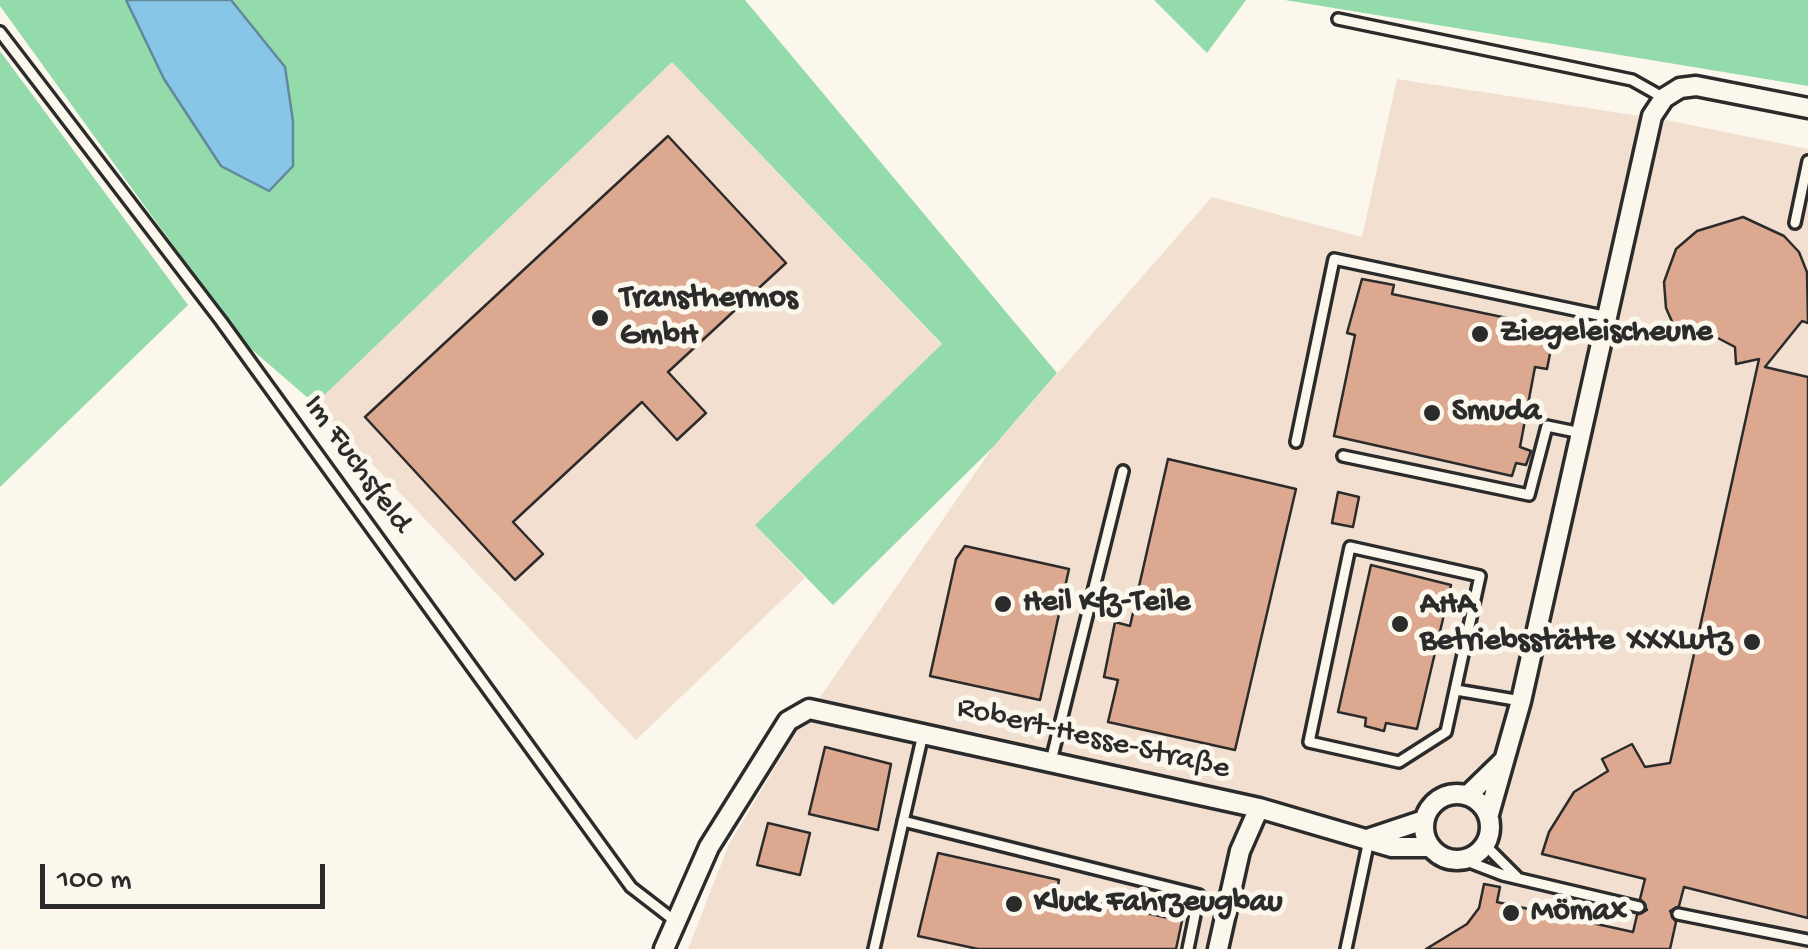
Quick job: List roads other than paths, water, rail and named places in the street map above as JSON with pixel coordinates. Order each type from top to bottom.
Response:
[{"type":"street","points":[[1424,820],[1431,847],[1446,858],[1464,860],[1485,846],[1488,814],[1521,701],[1652,116],[1664,98],[1680,88],[1696,86],[1808,108]]},
{"type":"street","name":"Robert-Hesse-Straße","points":[[675,921],[709,847],[788,721],[801,712],[818,709],[1259,808],[1392,847],[1431,847]]},
{"type":"street","points":[[1468,795],[1504,761]]},
{"type":"street","points":[[1370,838],[1424,820],[1436,801],[1457,793],[1468,795],[1488,814]]},
{"type":"street","points":[[1218,949],[1240,851],[1259,808]]},
{"type":"street","points":[[664,949],[675,921]]},
{"type":"lane","points":[[1338,19],[1632,80],[1664,98]]},
{"type":"lane","name":"Im Fuchsfeld","points":[[0,32],[220,321],[631,887],[675,921]]},
{"type":"lane","points":[[1795,222],[1808,162]]},
{"type":"lane","points":[[1296,442],[1334,259],[1608,317]]},
{"type":"lane","points":[[1343,456],[1529,496],[1547,426],[1581,433]]},
{"type":"lane","points":[[1051,761],[1123,470]]},
{"type":"lane","points":[[1350,546],[1480,576],[1456,690],[1446,732],[1399,762],[1309,742],[1350,546]]},
{"type":"lane","points":[[1456,690],[1521,701]]},
{"type":"lane","points":[[874,949],[924,732]]},
{"type":"lane","points":[[903,821],[1198,895],[1188,949]]},
{"type":"lane","points":[[1346,949],[1370,838]]},
{"type":"lane","points":[[1485,846],[1517,877]]},
{"type":"lane","points":[[1464,860],[1638,907]]},
{"type":"lane","points":[[1678,914],[1808,940]]},
{"type":"water","points":[[126,0],[231,0],[285,67],[293,121],[293,166],[269,191],[221,166],[164,79]]},
{"type":"place","name":"Transthermos GmbH","points":[[600,318]]},
{"type":"place","name":"Ziegeleischeune","points":[[1480,334]]},
{"type":"place","name":"Smuda","points":[[1432,413]]},
{"type":"place","name":"Heil Kfz-Teile","points":[[1003,604]]},
{"type":"place","name":"AHA Betriebsstätte","points":[[1400,624]]},
{"type":"place","name":"XXXLutz","points":[[1752,642]]},
{"type":"place","name":"Kluck Fahrzeugbau","points":[[1014,904]]},
{"type":"place","name":"Mömax","points":[[1511,913]]}]
